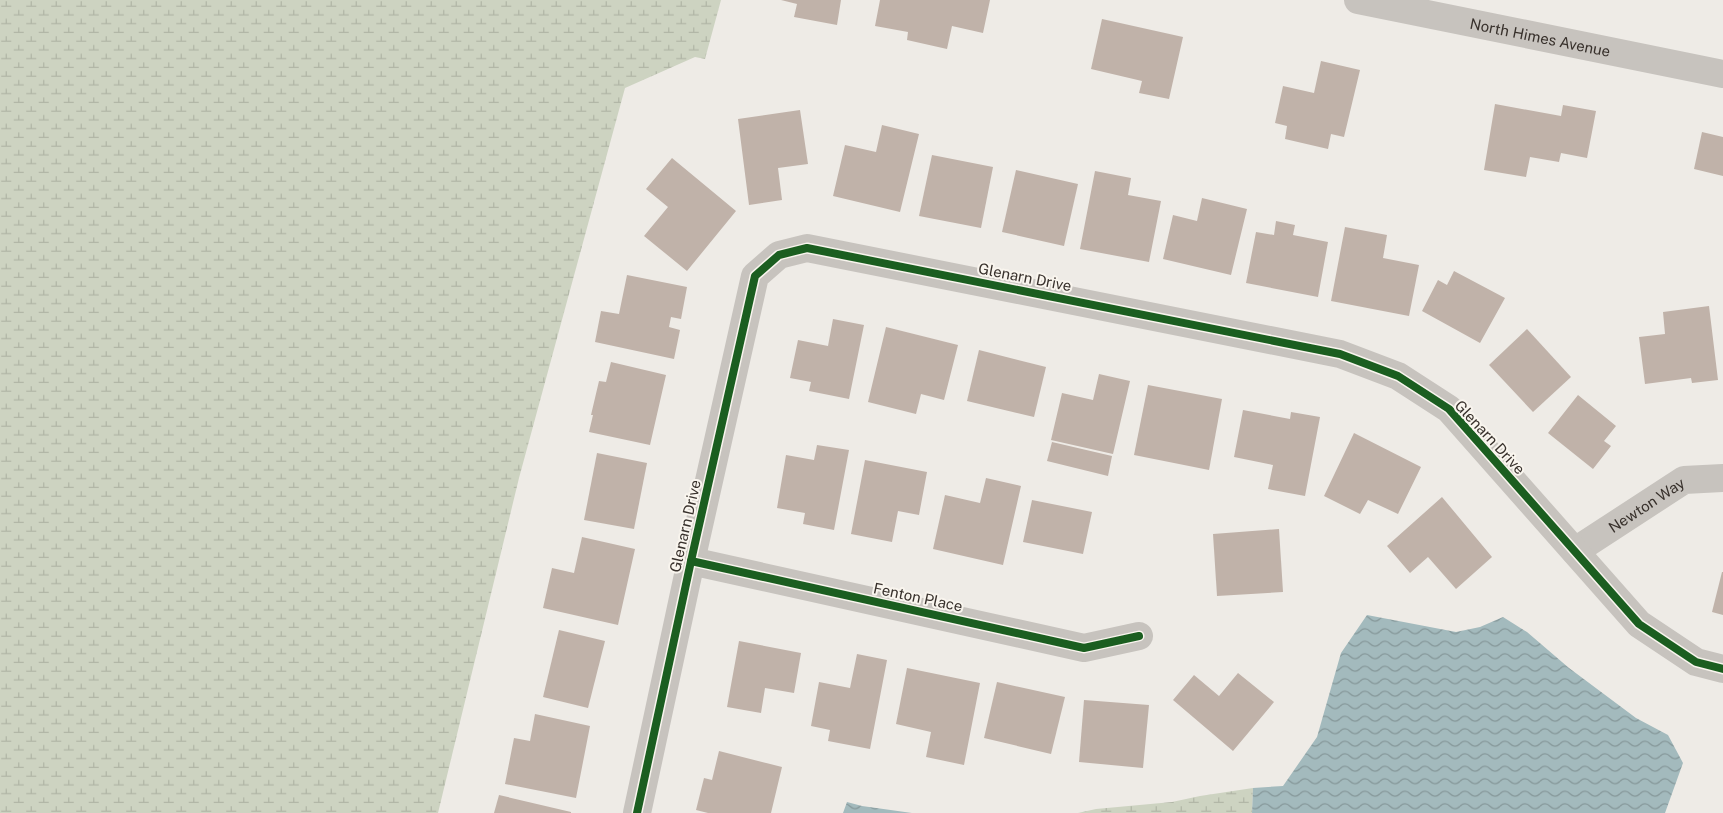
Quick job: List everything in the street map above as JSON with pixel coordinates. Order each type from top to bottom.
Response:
[{"type":"street","name":"North Himes Avenue","points":[[1358,0],[1723,74]]},
{"type":"street","name":"Glenarn Drive","points":[[637,813],[691,560],[755,276],[779,255],[807,248],[1340,354],[1398,376],[1449,409],[1639,624],[1696,662],[1723,669]]},
{"type":"street","name":"Newton Way","points":[[1575,551],[1684,480],[1723,478]]},
{"type":"street","name":"Fenton Place","points":[[691,560],[1084,648],[1139,636]]},
{"type":"green space","points":[[0,0],[721,0],[705,59],[695,57],[625,88],[519,478],[438,813],[0,813]]},
{"type":"green space","points":[[1253,788],[1252,813],[1078,813],[1096,809],[1172,802]]},
{"type":"water","points":[[1367,615],[1456,632],[1480,627],[1503,617],[1527,632],[1569,668],[1636,718],[1668,735],[1683,763],[1665,813],[1252,813],[1253,788],[1283,786],[1317,737],[1341,653]]},
{"type":"water","points":[[847,802],[862,806],[912,813],[843,813]]},
{"type":"building","points":[[781,0],[841,0],[837,25],[794,17],[797,4]]},
{"type":"building","points":[[880,0],[990,0],[983,33],[952,26],[947,49],[907,40],[908,32],[875,26]]},
{"type":"building","points":[[1102,19],[1183,37],[1169,99],[1139,93],[1142,81],[1091,69]]},
{"type":"building","points":[[1321,61],[1360,70],[1344,137],[1331,134],[1328,149],[1285,139],[1287,126],[1275,123],[1283,86],[1314,93]]},
{"type":"building","points":[[1495,104],[1561,116],[1563,105],[1596,111],[1587,158],[1561,153],[1559,162],[1530,157],[1526,177],[1484,170]]},
{"type":"building","points":[[800,110],[808,164],[778,168],[782,200],[749,205],[738,119]]},
{"type":"building","points":[[882,125],[919,134],[900,212],[833,196],[845,145],[876,152]]},
{"type":"building","points":[[1702,132],[1723,137],[1723,176],[1694,169]]},
{"type":"building","points":[[932,155],[993,167],[981,228],[919,216]]},
{"type":"building","points":[[672,158],[736,211],[687,271],[644,236],[668,207],[646,189]]},
{"type":"building","points":[[1016,170],[1078,184],[1064,246],[1002,232]]},
{"type":"building","points":[[1095,171],[1131,178],[1128,195],[1161,201],[1149,262],[1080,249]]},
{"type":"building","points":[[1202,198],[1247,209],[1231,275],[1163,259],[1173,215],[1197,221]]},
{"type":"building","points":[[1276,221],[1295,225],[1293,235],[1328,242],[1318,297],[1246,283],[1256,232],[1274,235]]},
{"type":"building","points":[[1345,227],[1387,235],[1383,258],[1419,265],[1409,316],[1331,301]]},
{"type":"building","points":[[1454,271],[1505,298],[1480,343],[1422,311],[1438,280],[1447,285]]},
{"type":"building","points":[[627,275],[687,287],[681,319],[671,317],[669,327],[680,330],[674,359],[595,342],[601,311],[619,314]]},
{"type":"building","points":[[1709,306],[1718,380],[1692,383],[1691,378],[1645,384],[1639,337],[1665,334],[1663,312]]},
{"type":"building","points":[[833,319],[864,325],[849,399],[809,391],[811,382],[790,378],[798,340],[828,346]]},
{"type":"building","points":[[886,327],[958,345],[944,400],[921,394],[916,414],[868,402]]},
{"type":"building","points":[[1527,329],[1571,377],[1533,412],[1489,365]]},
{"type":"building","points":[[979,350],[1046,367],[1034,417],[967,401]]},
{"type":"building","points":[[611,362],[666,375],[650,445],[589,432],[599,381],[606,382]]},
{"type":"building","points":[[1099,374],[1130,381],[1113,454],[1051,440],[1062,393],[1093,400]]},
{"type":"building","points":[[1148,385],[1222,399],[1209,470],[1134,455]]},
{"type":"building","points":[[1578,395],[1616,426],[1604,441],[1611,446],[1593,469],[1548,433]]},
{"type":"building","points":[[1243,410],[1290,419],[1291,412],[1320,417],[1305,496],[1268,489],[1273,465],[1234,457]]},
{"type":"building","points":[[1354,433],[1421,467],[1398,514],[1368,500],[1360,514],[1324,496]]},
{"type":"building","points":[[1052,442],[1112,456],[1108,476],[1047,461]]},
{"type":"building","points":[[817,445],[849,450],[834,530],[803,524],[805,513],[777,508],[786,455],[814,460]]},
{"type":"building","points":[[597,453],[647,463],[634,529],[584,520]]},
{"type":"building","points":[[865,460],[927,472],[919,515],[898,511],[892,542],[851,534]]},
{"type":"building","points":[[986,478],[1021,486],[1003,565],[933,549],[945,495],[980,503]]},
{"type":"building","points":[[1442,497],[1492,557],[1456,589],[1428,557],[1410,573],[1387,546]]},
{"type":"building","points":[[1032,500],[1092,512],[1083,554],[1023,542]]},
{"type":"building","points":[[1279,529],[1283,592],[1217,596],[1213,534]]},
{"type":"building","points":[[582,537],[635,549],[618,625],[543,608],[552,568],[574,573]]},
{"type":"building","points":[[1723,572],[1723,615],[1712,612]]},
{"type":"building","points":[[559,630],[605,641],[588,708],[543,697]]},
{"type":"building","points":[[739,641],[801,653],[794,693],[765,688],[761,713],[727,707]]},
{"type":"building","points":[[857,654],[887,660],[870,749],[828,741],[830,730],[811,726],[819,682],[850,688]]},
{"type":"building","points":[[907,668],[980,683],[964,765],[926,757],[931,732],[896,724]]},
{"type":"building","points":[[1238,673],[1274,702],[1233,751],[1173,700],[1194,675],[1219,696]]},
{"type":"building","points":[[997,682],[1065,697],[1051,754],[984,738]]},
{"type":"building","points":[[1084,700],[1149,705],[1143,768],[1079,762]]},
{"type":"building","points":[[535,714],[590,726],[576,798],[505,784],[514,738],[530,741]]},
{"type":"building","points":[[719,751],[782,767],[771,813],[708,813],[696,810],[704,778],[712,780]]},
{"type":"building","points":[[499,795],[571,812],[571,813],[494,813]]},
{"type":"cycle path","points":[[637,813],[755,276],[779,255],[807,248],[1340,354],[1398,376],[1449,409],[1639,624],[1696,662],[1723,669]]},
{"type":"cycle path","points":[[691,561],[1084,648],[1139,636]]}]
